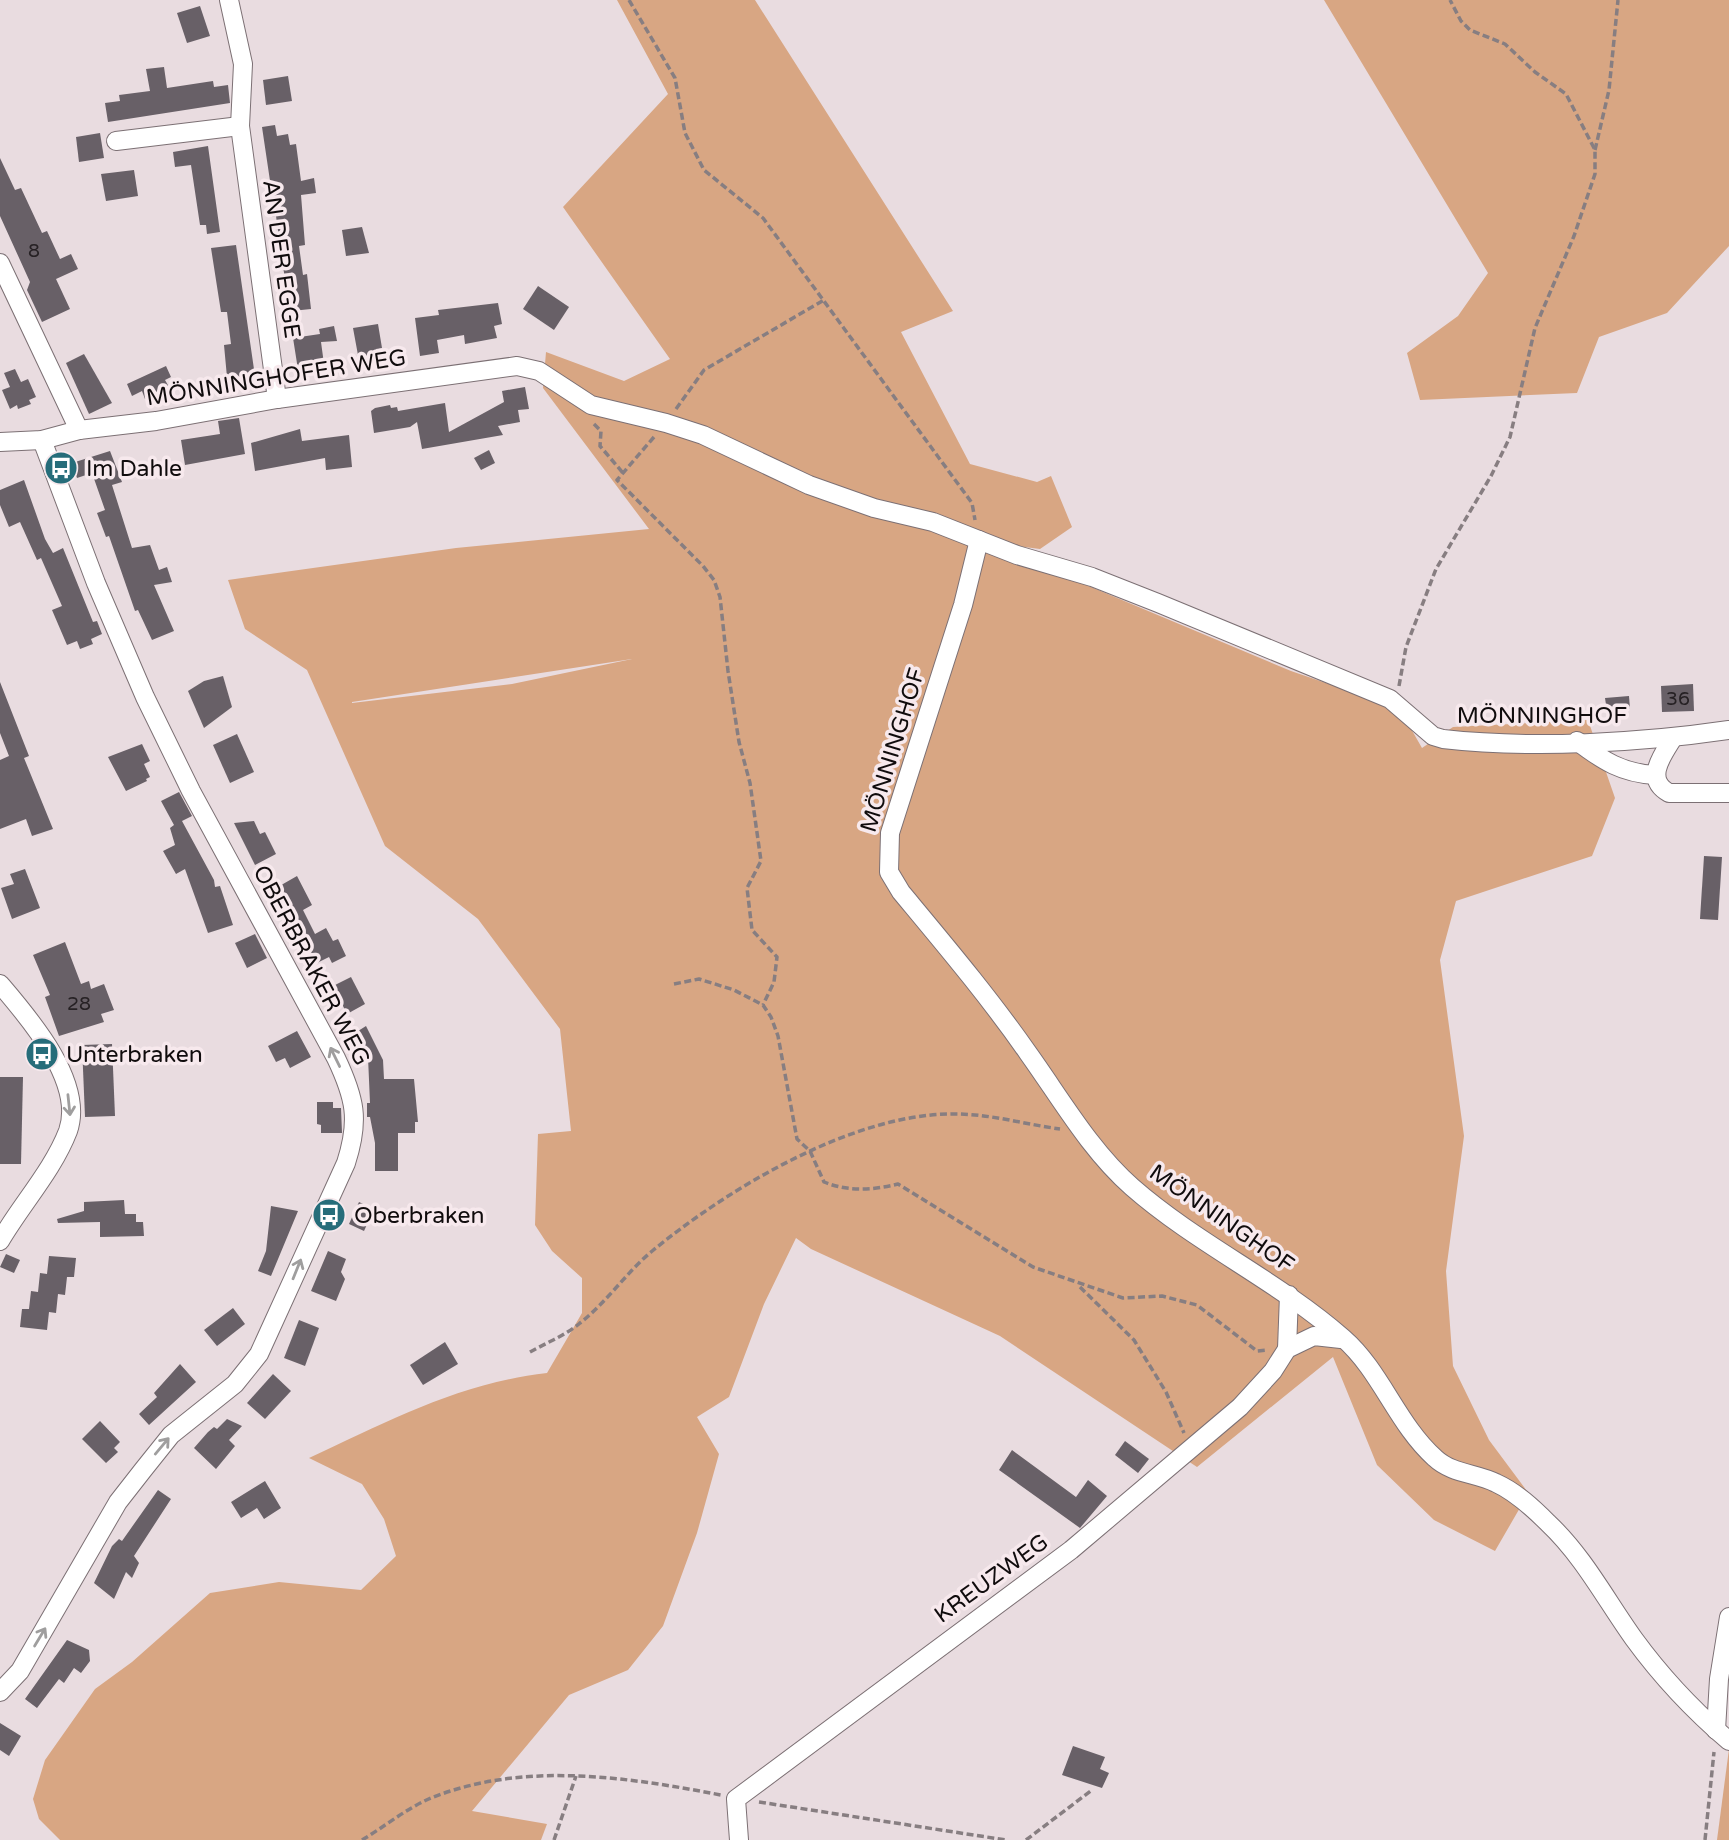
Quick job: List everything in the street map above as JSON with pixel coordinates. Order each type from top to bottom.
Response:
[{"type":"street","name":"AN DER EGGE","points":[[229,0],[243,64],[240,126],[277,399]]},
{"type":"street","points":[[117,141],[240,126]]},
{"type":"street","points":[[0,263],[79,430]]},
{"type":"street","name":"MÖNNINGHOFER WEG","points":[[0,442],[42,440],[79,430],[156,421],[277,399],[516,366],[539,371],[557,384]]},
{"type":"street","name":"MÖNNINGHOF","points":[[557,384],[591,405],[703,435],[809,485],[874,508],[933,522],[1092,577],[1390,699],[1433,736],[1443,739],[1577,741],[1673,738],[1729,730]]},
{"type":"street","name":"OBERBRAKER WEG","points":[[0,1692],[20,1671],[118,1502],[171,1436],[235,1384],[259,1354],[346,1163],[355,1135],[356,1119],[346,1080],[336,1058],[191,791],[145,697],[96,583],[42,440]]},
{"type":"street","name":"MÖNNINGHOF","points":[[979,540],[962,605],[890,833],[889,872],[901,892],[954,955],[1027,1051],[1083,1132],[1132,1186],[1183,1226],[1289,1295],[1346,1340],[1369,1369],[1399,1416],[1436,1460],[1463,1474],[1495,1482],[1526,1502],[1572,1545],[1636,1642],[1723,1736]]},
{"type":"street","points":[[1673,738],[1658,764],[1658,784],[1669,793],[1729,793]]},
{"type":"street","points":[[1577,741],[1608,765],[1634,774],[1656,775]]},
{"type":"street","points":[[0,984],[51,1051],[64,1078],[71,1113],[61,1146],[0,1241]]},
{"type":"street","points":[[1289,1295],[1287,1349],[1314,1336],[1329,1335],[1346,1340]]},
{"type":"street","name":"KREUZWEG","points":[[738,1840],[737,1799],[1070,1550],[1191,1451],[1240,1407],[1273,1371],[1287,1349]]},
{"type":"street","points":[[1723,1736],[1719,1679],[1729,1617]]},
{"type":"path","points":[[629,0],[675,78],[685,132],[704,170],[763,218],[824,300],[972,503],[979,540]]},
{"type":"path","points":[[1450,0],[1461,21],[1470,30],[1505,44],[1535,72],[1566,94],[1595,150]]},
{"type":"path","points":[[1399,707],[1406,647],[1420,605],[1436,569],[1474,507],[1510,437],[1535,328],[1591,192],[1595,150],[1609,90],[1618,0]]},
{"type":"path","points":[[763,1005],[774,982],[777,957],[752,930],[747,888],[761,861],[750,783],[739,742],[720,597],[714,580],[704,566],[617,480],[666,423],[704,370],[824,300]]},
{"type":"path","points":[[585,415],[601,431],[600,446],[624,473]]},
{"type":"path","points":[[674,984],[699,979],[734,990],[763,1005],[778,1036],[797,1139],[801,1146],[810,1151],[824,1182],[835,1187],[874,1190],[898,1184],[1032,1267],[1078,1285],[1123,1298],[1162,1296],[1197,1305],[1256,1351],[1287,1349]]},
{"type":"path","points":[[530,1352],[581,1323],[630,1269],[693,1217],[810,1151],[911,1118],[947,1114],[977,1114],[1083,1132]]},
{"type":"path","points":[[1078,1285],[1134,1340],[1166,1392],[1191,1451]]},
{"type":"path","points":[[1705,1840],[1723,1736]]},
{"type":"path","points":[[554,1840],[576,1776]]},
{"type":"path","points":[[1026,1840],[1092,1790]]},
{"type":"path","points":[[362,1840],[430,1798]]},
{"type":"shaded area","points":[[617,0],[755,0],[953,311],[901,332],[970,464],[1037,482],[1051,476],[1072,527],[1040,549],[1017,546],[1072,579],[1291,671],[1387,704],[1402,713],[1422,748],[1453,727],[1588,720],[1615,798],[1592,856],[1456,901],[1440,960],[1464,1136],[1446,1271],[1453,1366],[1489,1440],[1538,1506],[1521,1506],[1495,1551],[1434,1520],[1377,1465],[1333,1357],[1197,1467],[1000,1336],[811,1249],[796,1238],[764,1304],[729,1397],[697,1417],[719,1454],[697,1533],[663,1626],[628,1670],[569,1695],[472,1811],[547,1824],[541,1840],[60,1840],[39,1819],[33,1799],[45,1760],[95,1689],[132,1662],[210,1593],[279,1582],[361,1590],[396,1556],[384,1519],[362,1484],[309,1458],[453,1395],[514,1378],[547,1373],[582,1313],[582,1278],[552,1251],[535,1225],[538,1134],[571,1131],[560,1029],[478,919],[385,846],[307,670],[245,629],[228,580],[456,548],[649,529],[543,388],[546,352],[624,381],[670,359],[563,207],[668,94]],"holes":[[[632,659],[512,684],[352,703]]]},
{"type":"shaded area","points":[[1324,0],[1729,0],[1729,246],[1667,313],[1599,337],[1577,393],[1420,400],[1407,353],[1458,316],[1488,273]]},
{"type":"shaded area","points":[[1729,1749],[1729,1840],[1717,1840]]},
{"type":"building","points":[[200,6],[210,36],[187,43],[177,13]]},
{"type":"building","points":[[164,67],[167,88],[213,81],[214,87],[228,85],[230,103],[108,122],[105,103],[120,101],[119,95],[150,91],[146,69]]},
{"type":"building","points":[[288,76],[292,101],[266,105],[263,80]]},
{"type":"building","points":[[275,125],[277,136],[288,134],[290,145],[296,144],[301,181],[314,178],[316,193],[301,195],[305,245],[299,246],[303,275],[307,274],[311,309],[282,312],[279,288],[286,287],[276,216],[272,217],[270,201],[273,201],[262,127]]},
{"type":"building","points":[[100,133],[104,158],[79,162],[76,137]]},
{"type":"building","points":[[208,146],[220,232],[207,234],[206,225],[200,225],[191,165],[175,167],[173,152]]},
{"type":"building","points":[[0,158],[15,190],[21,188],[42,233],[47,231],[60,259],[71,254],[78,269],[56,279],[70,309],[42,322],[27,290],[30,282],[0,216]]},
{"type":"building","points":[[134,170],[138,196],[106,201],[101,174]]},
{"type":"building","points":[[362,227],[369,253],[346,256],[342,230]]},
{"type":"building","points":[[236,245],[256,383],[228,388],[224,345],[231,344],[227,312],[221,312],[211,248]]},
{"type":"building","points":[[538,286],[569,307],[554,330],[523,309]]},
{"type":"building","points":[[498,303],[502,324],[494,326],[497,338],[465,344],[464,335],[437,340],[439,353],[420,356],[415,318],[439,315],[438,310]]},
{"type":"building","points":[[378,324],[382,348],[376,349],[378,363],[360,366],[353,328]]},
{"type":"building","points":[[334,326],[337,341],[321,342],[324,364],[317,365],[318,373],[299,376],[293,338],[320,334],[319,329]]},
{"type":"building","points":[[84,354],[112,403],[89,414],[66,363]]},
{"type":"building","points":[[166,366],[171,377],[165,380],[169,387],[145,399],[142,391],[132,396],[127,384]]},
{"type":"building","points":[[15,369],[21,382],[28,379],[36,397],[29,400],[31,404],[18,409],[17,405],[10,409],[2,390],[10,387],[4,373]]},
{"type":"building","points":[[525,387],[529,409],[518,410],[520,422],[498,426],[503,435],[422,449],[417,422],[410,427],[374,433],[371,411],[375,408],[390,405],[391,408],[397,407],[398,411],[445,403],[449,432],[504,402],[502,391]]},
{"type":"building","points":[[239,418],[245,454],[185,465],[181,440],[220,434],[218,421]]},
{"type":"building","points":[[300,429],[302,441],[349,435],[352,467],[326,470],[325,458],[255,471],[251,443]]},
{"type":"building","points":[[489,450],[495,463],[481,470],[474,458]]},
{"type":"building","points":[[110,451],[122,482],[112,485],[132,548],[150,545],[159,570],[167,567],[172,582],[154,585],[174,631],[152,640],[138,610],[135,611],[109,536],[106,537],[97,513],[105,510],[92,473],[77,478],[72,463]]},
{"type":"building","points":[[24,480],[45,539],[53,553],[63,548],[93,622],[97,621],[102,634],[91,639],[93,644],[80,649],[77,641],[67,645],[52,610],[62,606],[41,558],[37,560],[20,522],[9,527],[0,505],[0,490]]},
{"type":"building","points":[[223,676],[232,707],[204,728],[188,691],[204,681]]},
{"type":"building","points":[[0,682],[29,756],[24,758],[53,829],[32,836],[26,819],[0,829],[0,760],[9,756],[0,733]]},
{"type":"building","points":[[1693,684],[1694,711],[1662,712],[1661,686]]},
{"type":"building","points":[[1629,696],[1630,709],[1607,711],[1605,698]]},
{"type":"building","points":[[237,734],[254,772],[230,783],[213,745]]},
{"type":"building","points":[[142,744],[150,761],[144,764],[150,777],[126,791],[108,757]]},
{"type":"building","points":[[179,792],[192,816],[182,821],[214,880],[215,887],[220,886],[233,925],[208,933],[185,869],[176,874],[163,851],[175,845],[170,828],[174,825],[161,801]]},
{"type":"building","points":[[254,821],[260,834],[265,832],[276,854],[255,865],[234,823]]},
{"type":"building","points":[[1704,856],[1722,857],[1718,920],[1700,919]]},
{"type":"building","points":[[25,869],[40,908],[12,919],[1,888],[14,884],[10,874]]},
{"type":"building","points":[[297,876],[312,905],[303,910],[315,934],[326,928],[333,941],[338,939],[346,956],[332,963],[329,957],[317,963],[276,888]]},
{"type":"building","points":[[255,934],[267,958],[247,968],[235,943]]},
{"type":"building","points":[[65,942],[81,984],[89,981],[91,989],[104,984],[114,1010],[101,1014],[104,1022],[59,1036],[45,997],[50,995],[33,955]]},
{"type":"building","points":[[351,977],[365,1004],[347,1014],[333,986]]},
{"type":"building","points":[[366,1026],[383,1060],[384,1079],[414,1079],[418,1122],[415,1122],[415,1133],[398,1133],[398,1171],[375,1171],[375,1143],[370,1117],[367,1117],[367,1103],[370,1103],[368,1057],[359,1061],[347,1038]]},
{"type":"building","points":[[297,1031],[311,1057],[290,1068],[285,1058],[276,1062],[268,1046]]},
{"type":"building","points":[[112,1044],[115,1116],[85,1117],[82,1045]]},
{"type":"building","points":[[0,1077],[23,1077],[21,1164],[0,1164]]},
{"type":"building","points":[[317,1102],[333,1102],[333,1108],[341,1108],[342,1133],[321,1133],[321,1125],[317,1124]]},
{"type":"building","points":[[124,1200],[125,1214],[136,1214],[136,1222],[143,1222],[144,1236],[100,1237],[100,1222],[58,1223],[57,1219],[84,1211],[84,1202]]},
{"type":"building","points":[[359,1202],[374,1209],[364,1231],[349,1224]]},
{"type":"building","points":[[271,1206],[298,1211],[271,1276],[258,1271],[266,1251]]},
{"type":"building","points":[[328,1251],[346,1259],[341,1272],[345,1279],[336,1301],[311,1291]]},
{"type":"building","points":[[6,1254],[20,1260],[14,1273],[0,1267]]},
{"type":"building","points":[[49,1256],[76,1258],[74,1277],[67,1277],[65,1295],[58,1294],[56,1313],[49,1312],[47,1330],[20,1327],[22,1309],[29,1309],[31,1291],[38,1292],[40,1273],[47,1274]]},
{"type":"building","points":[[233,1308],[245,1324],[217,1346],[204,1330]]},
{"type":"building","points":[[299,1320],[319,1328],[305,1366],[284,1358]]},
{"type":"building","points":[[445,1342],[458,1364],[423,1385],[410,1365]]},
{"type":"building","points":[[180,1364],[196,1382],[149,1425],[139,1414],[157,1397],[154,1393]]},
{"type":"building","points":[[273,1374],[291,1391],[265,1419],[247,1403]]},
{"type":"building","points":[[227,1419],[242,1426],[229,1440],[235,1446],[216,1469],[194,1448],[208,1432],[214,1427],[217,1429]]},
{"type":"building","points":[[100,1421],[120,1442],[114,1448],[118,1452],[106,1463],[82,1439]]},
{"type":"building","points":[[1125,1441],[1149,1459],[1138,1473],[1115,1455]]},
{"type":"building","points":[[1012,1450],[1076,1497],[1088,1480],[1107,1496],[1080,1528],[999,1470]]},
{"type":"building","points":[[265,1481],[281,1508],[264,1519],[257,1508],[241,1518],[231,1502]]},
{"type":"building","points":[[158,1490],[171,1499],[134,1556],[139,1563],[132,1578],[126,1572],[114,1599],[94,1583],[112,1546],[119,1539],[122,1541]]},
{"type":"building","points":[[67,1640],[89,1650],[90,1661],[81,1673],[74,1668],[64,1683],[59,1679],[37,1708],[25,1699]]},
{"type":"building","points":[[0,1723],[21,1736],[9,1756],[0,1750]]},
{"type":"building","points":[[1073,1746],[1105,1757],[1100,1769],[1109,1773],[1102,1788],[1062,1775]]},
{"type":"place","name":"Im Dahle","points":[[61,468]]},
{"type":"place","name":"Unterbraken","points":[[42,1054]]},
{"type":"place","name":"Oberbraken","points":[[329,1215]]}]
